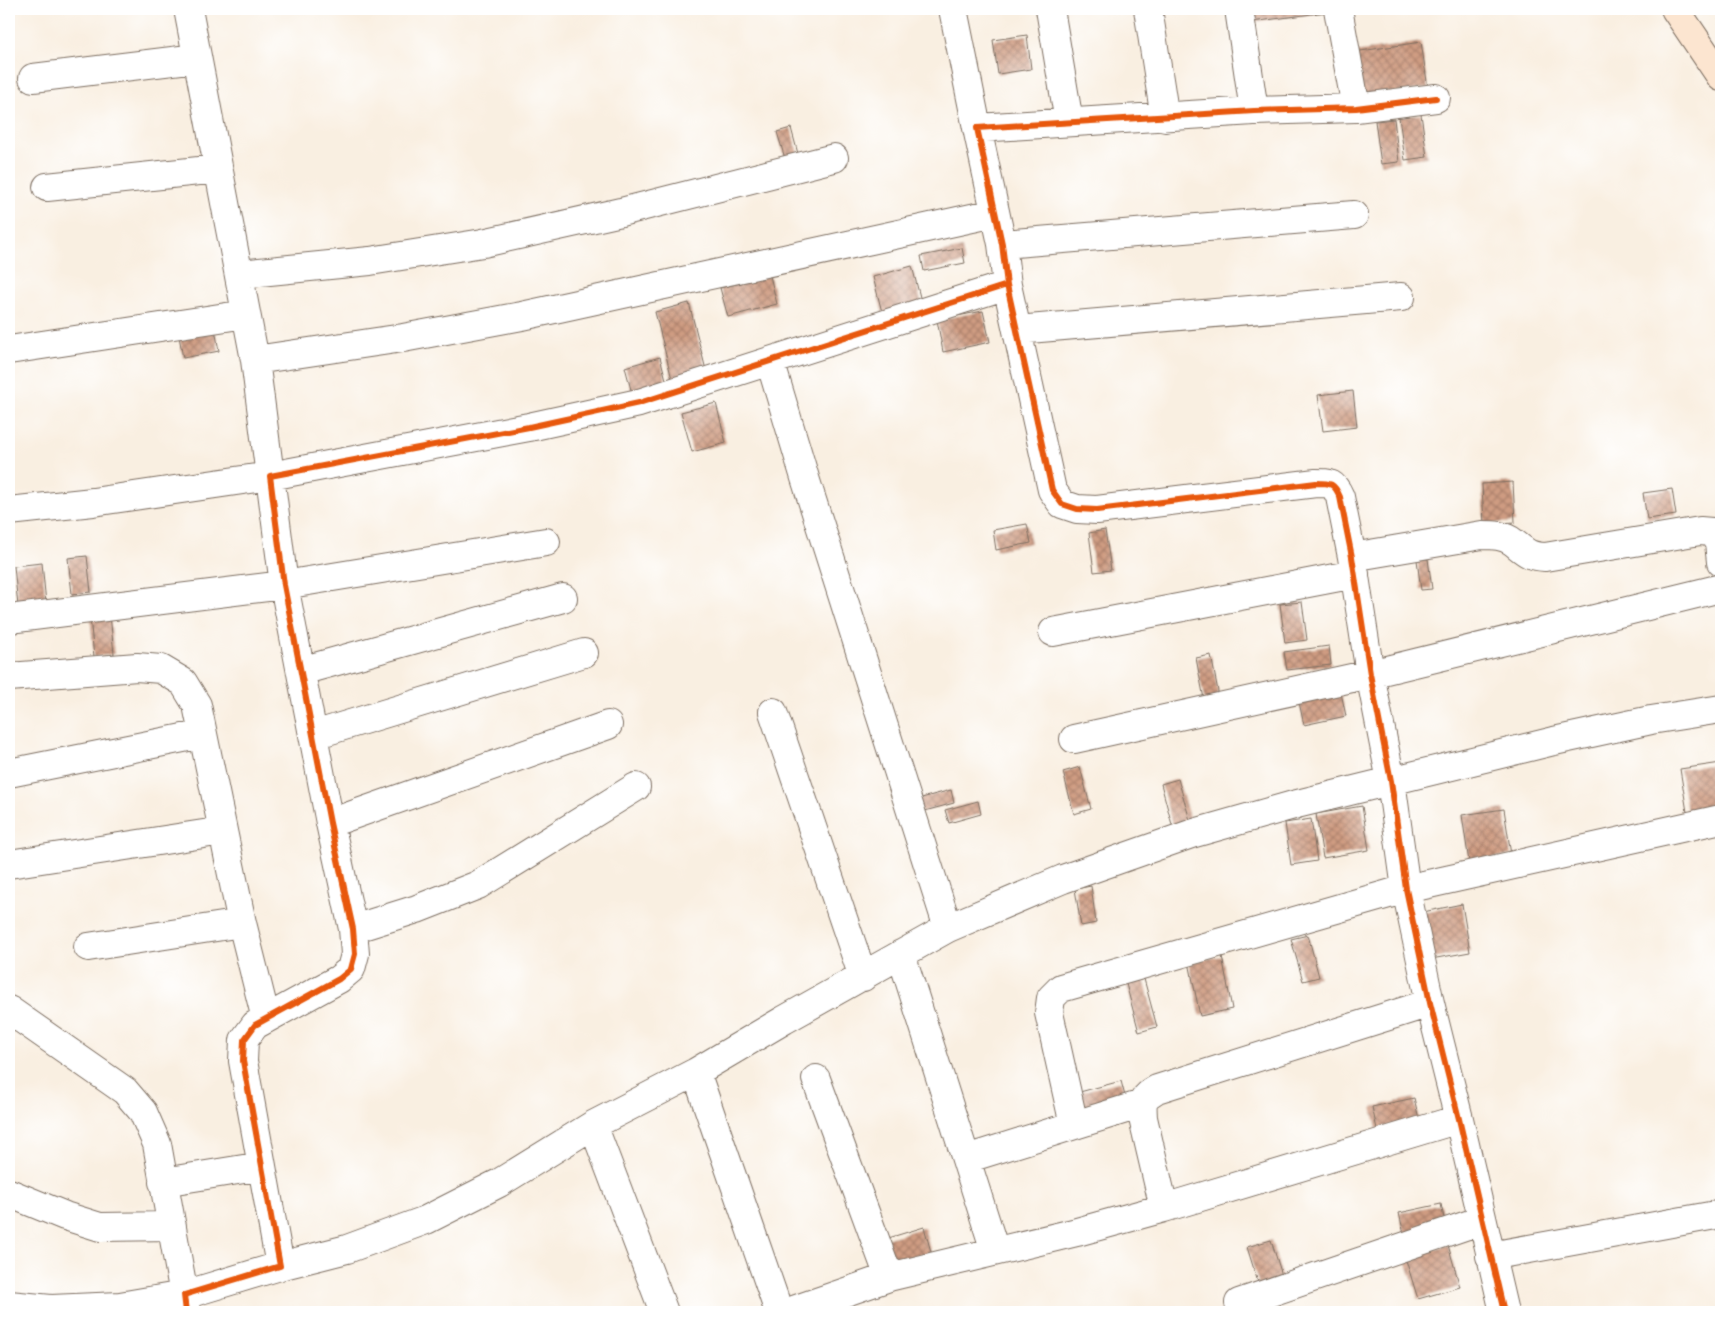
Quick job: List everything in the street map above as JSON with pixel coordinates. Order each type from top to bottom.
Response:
[{"type":"street","points":[[192,9],[197,58],[255,360],[284,585],[330,823],[353,929],[355,954],[351,968],[339,979],[255,1025],[244,1040],[243,1061],[280,1266]]},
{"type":"street","points":[[953,9],[1002,244],[1007,285],[1052,490],[1062,504],[1077,509],[1097,510],[1316,483],[1329,483],[1336,487],[1340,497],[1354,566],[1370,674],[1391,781],[1406,889],[1430,1003],[1460,1119],[1504,1312]]},
{"type":"street","points":[[1050,9],[1068,122]]},
{"type":"street","points":[[1148,9],[1165,118]]},
{"type":"street","points":[[1239,9],[1254,111]]},
{"type":"street","points":[[1338,9],[1356,108]]},
{"type":"street","points":[[1675,9],[1721,78]]},
{"type":"street","points":[[33,78],[197,58]]},
{"type":"street","points":[[977,128],[1165,118],[1254,111],[1356,108],[1436,98]]},
{"type":"street","points":[[238,274],[370,261],[483,243],[621,212],[834,158]]},
{"type":"street","points":[[47,187],[218,169]]},
{"type":"street","points":[[255,360],[403,338],[522,316],[995,213]]},
{"type":"street","points":[[1002,244],[1354,215]]},
{"type":"street","points":[[9,511],[93,502],[270,476],[529,427],[630,405],[1007,285]]},
{"type":"street","points":[[1018,330],[1401,297]]},
{"type":"street","points":[[9,350],[246,314]]},
{"type":"street","points":[[770,360],[805,478],[948,928]]},
{"type":"street","points":[[1053,632],[1354,566],[1482,534],[1499,535],[1513,542],[1532,556],[1545,557],[1700,531],[1712,532],[1718,543],[1721,562]]},
{"type":"street","points":[[9,619],[284,585],[546,542]]},
{"type":"street","points":[[1074,739],[1370,674],[1721,588]]},
{"type":"street","points":[[301,670],[563,598]]},
{"type":"street","points":[[314,735],[584,653]]},
{"type":"street","points":[[9,677],[137,667],[161,669],[183,682],[197,705],[242,923],[266,1019]]},
{"type":"street","points":[[9,1305],[51,1309],[185,1304],[280,1266],[347,1249],[426,1220],[499,1184],[593,1126],[696,1072],[948,928],[1063,879],[1191,834],[1297,804],[1554,741],[1651,720],[1721,709]]},
{"type":"street","points":[[773,712],[862,977]]},
{"type":"street","points":[[330,823],[608,725]]},
{"type":"street","points":[[9,774],[203,734]]},
{"type":"street","points":[[353,929],[417,909],[478,885],[636,786]]},
{"type":"street","points":[[1074,1125],[1049,1013],[1051,998],[1061,988],[1406,889],[1721,820]]},
{"type":"street","points":[[9,864],[223,831]]},
{"type":"street","points":[[88,947],[242,923]]},
{"type":"street","points":[[901,954],[995,1251]]},
{"type":"street","points":[[1164,1208],[1143,1118],[1142,1104],[1146,1095],[1157,1089],[1430,1003]]},
{"type":"street","points":[[9,1010],[125,1091],[143,1112],[157,1144],[185,1304]]},
{"type":"street","points":[[696,1072],[779,1312]]},
{"type":"street","points":[[816,1079],[888,1277]]},
{"type":"street","points":[[966,1159],[1142,1104]]},
{"type":"street","points":[[788,1312],[888,1277],[1077,1232],[1164,1208],[1460,1119]]},
{"type":"street","points":[[593,1126],[664,1312]]},
{"type":"street","points":[[163,1182],[262,1166]]},
{"type":"street","points":[[9,1193],[65,1216],[100,1227],[172,1226]]},
{"type":"street","points":[[1490,1256],[1721,1214]]},
{"type":"street","points":[[1239,1303],[1482,1220]]},
{"type":"building","points":[[1242,9],[1326,9],[1327,12],[1244,23]]},
{"type":"building","points":[[1027,35],[1031,69],[998,74],[993,40]]},
{"type":"building","points":[[1421,42],[1428,88],[1360,98],[1354,52]]},
{"type":"building","points":[[1421,114],[1427,157],[1405,160],[1399,117]]},
{"type":"building","points":[[1394,119],[1399,162],[1381,164],[1375,121]]},
{"type":"building","points":[[791,128],[800,161],[787,165],[777,132]]},
{"type":"building","points":[[962,248],[965,263],[924,271],[921,256]]},
{"type":"building","points":[[912,266],[922,305],[883,316],[873,277]]},
{"type":"building","points":[[770,276],[777,304],[728,317],[720,288]]},
{"type":"building","points":[[689,303],[707,374],[673,383],[655,312]]},
{"type":"building","points":[[983,311],[990,342],[943,352],[937,320]]},
{"type":"building","points":[[215,329],[219,351],[183,358],[179,336]]},
{"type":"building","points":[[660,357],[669,391],[634,401],[625,367]]},
{"type":"building","points":[[1353,391],[1357,427],[1323,431],[1318,395]]},
{"type":"building","points":[[716,403],[726,443],[692,452],[681,412]]},
{"type":"building","points":[[1513,482],[1515,522],[1484,524],[1482,484]]},
{"type":"building","points":[[1672,489],[1676,515],[1647,519],[1643,493]]},
{"type":"building","points":[[1027,524],[1031,543],[996,550],[993,530]]},
{"type":"building","points":[[1105,530],[1111,570],[1094,572],[1089,533]]},
{"type":"building","points":[[87,556],[91,592],[72,594],[68,558]]},
{"type":"building","points":[[1428,559],[1432,589],[1421,590],[1417,560]]},
{"type":"building","points":[[42,563],[46,603],[18,606],[14,566]]},
{"type":"building","points":[[1302,602],[1307,640],[1285,643],[1280,604]]},
{"type":"building","points":[[110,615],[114,654],[94,657],[90,617]]},
{"type":"building","points":[[1329,646],[1331,665],[1287,670],[1284,652]]},
{"type":"building","points":[[1211,655],[1220,702],[1205,704],[1196,658]]},
{"type":"building","points":[[1341,693],[1346,716],[1304,725],[1299,702]]},
{"type":"building","points":[[1721,763],[1721,807],[1687,812],[1680,769]]},
{"type":"building","points":[[1080,767],[1091,809],[1074,814],[1063,772]]},
{"type":"building","points":[[1178,779],[1192,827],[1174,832],[1161,784]]},
{"type":"building","points":[[951,790],[954,803],[921,812],[918,799]]},
{"type":"building","points":[[978,801],[981,814],[949,823],[945,810]]},
{"type":"building","points":[[1362,806],[1369,850],[1323,858],[1316,814]]},
{"type":"building","points":[[1504,809],[1511,855],[1469,862],[1462,815]]},
{"type":"building","points":[[1311,819],[1317,861],[1291,865],[1285,823]]},
{"type":"building","points":[[1091,886],[1096,923],[1081,926],[1075,889]]},
{"type":"building","points":[[1462,904],[1470,952],[1431,959],[1423,912]]},
{"type":"building","points":[[1308,935],[1319,977],[1303,981],[1291,939]]},
{"type":"building","points":[[1222,956],[1232,1009],[1200,1016],[1189,962]]},
{"type":"building","points":[[1144,979],[1157,1027],[1139,1032],[1126,984]]},
{"type":"building","points":[[1121,1081],[1126,1100],[1081,1112],[1076,1093]]},
{"type":"building","points":[[1414,1098],[1419,1119],[1377,1129],[1372,1107]]},
{"type":"building","points":[[1441,1204],[1446,1228],[1405,1238],[1399,1213]]},
{"type":"building","points":[[924,1227],[933,1259],[892,1272],[882,1240]]},
{"type":"building","points":[[1271,1240],[1285,1285],[1261,1292],[1247,1247]]},
{"type":"building","points":[[1448,1245],[1460,1287],[1418,1299],[1405,1257]]},
{"type":"cycle path","points":[[1436,98],[1356,108],[1254,111],[977,128],[1002,244],[1007,285],[1052,490],[1062,504],[1077,509],[1097,510],[1316,483],[1334,486],[1340,497],[1352,557],[1370,674],[1391,781],[1406,889],[1430,1003],[1504,1312]]},
{"type":"cycle path","points":[[186,1312],[184,1295],[280,1266],[243,1061],[244,1040],[255,1025],[339,979],[351,969],[355,954],[353,929],[330,823],[284,585],[270,476],[529,427],[639,403],[1007,285]]}]
